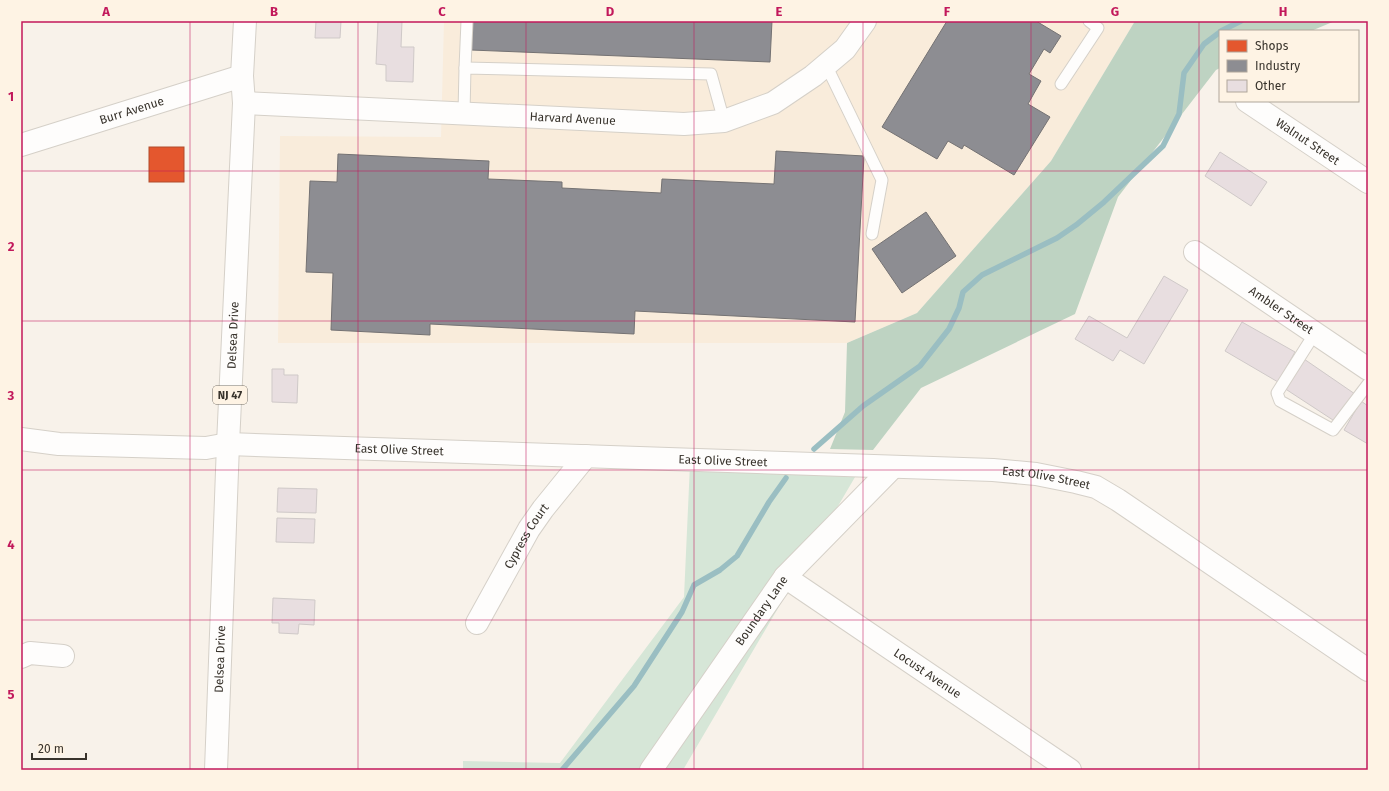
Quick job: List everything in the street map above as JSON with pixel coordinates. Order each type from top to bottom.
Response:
[{"type":"street","name":"Delsea Drive","points":[[216,770],[228,444],[244,103],[242,76],[244,21]]},
{"type":"street","name":"Harvard Avenue","points":[[244,103],[684,124],[724,121],[773,103],[826,65],[845,49],[865,21]]},
{"type":"street","name":"Burr Avenue","points":[[21,145],[242,76]]},
{"type":"street","name":"Walnut Street","points":[[1248,102],[1368,182]]},
{"type":"street","name":"Ambler Street","points":[[1195,252],[1368,369]]},
{"type":"street","name":"East Olive Street","points":[[21,439],[59,444],[106,446],[206,448],[228,444],[992,470],[1036,474],[1096,487],[1118,500],[1368,670]]},
{"type":"street","name":"Cypress Court","points":[[477,622],[529,529],[586,456]]},
{"type":"street","name":"Boundary Lane","points":[[651,770],[785,577],[892,467]]},
{"type":"street","name":"Locust Avenue","points":[[785,577],[1070,770]]},
{"type":"street","points":[[21,658],[30,652],[63,656]]},
{"type":"lane","points":[[464,114],[467,21]]},
{"type":"lane","points":[[1061,84],[1098,28],[1089,21]]},
{"type":"lane","points":[[826,65],[882,180],[872,234]]},
{"type":"lane","points":[[465,68],[711,74],[724,121]]},
{"type":"lane","points":[[1314,333],[1277,393],[1280,401],[1333,430],[1368,384]]},
{"type":"shaded area","points":[[444,21],[1135,21],[1051,161],[917,313],[847,343],[278,343],[280,136],[441,137]]},
{"type":"green space","points":[[1135,21],[1335,21],[1313,30],[1219,30],[1219,68],[1216,70],[1118,197],[1075,314],[921,388],[873,450],[830,449],[845,412],[847,343],[917,313],[1051,161]]},
{"type":"green space","points":[[690,464],[858,472],[683,770],[463,770],[463,761],[560,763],[684,597]]},
{"type":"building: Shops","points":[[149,147],[184,147],[184,182],[149,182]]},
{"type":"building: Industry","points":[[472,21],[772,21],[770,62],[471,50]]},
{"type":"building: Industry","points":[[947,21],[1036,21],[1061,36],[1050,53],[1044,49],[1029,74],[1041,81],[1028,104],[1050,117],[1014,175],[964,145],[962,149],[948,141],[937,159],[882,127]]},
{"type":"building: Industry","points":[[776,151],[864,156],[855,322],[635,311],[634,334],[430,324],[430,335],[331,330],[333,273],[306,272],[310,181],[337,182],[338,154],[489,161],[488,179],[562,182],[562,188],[661,193],[662,179],[774,184]]},
{"type":"building: Industry","points":[[926,212],[956,256],[902,293],[872,249]]},
{"type":"building: Other","points":[[316,21],[341,21],[340,38],[315,38]]},
{"type":"building: Other","points":[[378,21],[402,21],[401,47],[414,47],[413,82],[386,81],[386,65],[376,64]]},
{"type":"building: Other","points":[[1220,152],[1267,182],[1251,206],[1205,176]]},
{"type":"building: Other","points":[[1164,276],[1188,290],[1144,364],[1120,350],[1113,361],[1075,339],[1089,316],[1127,338]]},
{"type":"building: Other","points":[[1242,322],[1295,352],[1278,382],[1225,351]]},
{"type":"building: Other","points":[[1304,359],[1355,394],[1336,422],[1284,388]]},
{"type":"building: Other","points":[[272,369],[284,369],[284,375],[298,375],[297,403],[272,402]]},
{"type":"building: Other","points":[[1361,401],[1368,406],[1368,444],[1344,430]]},
{"type":"building: Other","points":[[278,488],[317,489],[316,513],[277,512]]},
{"type":"building: Other","points":[[277,518],[315,519],[314,543],[276,542]]},
{"type":"building: Other","points":[[273,598],[315,600],[314,625],[299,624],[298,634],[279,633],[279,623],[272,623]]},
{"type":"waterway","points":[[1223,30],[1241,21]]},
{"type":"waterway","points":[[814,449],[863,406],[920,366],[949,329],[959,308],[963,292],[982,275],[1057,238],[1076,225],[1104,202],[1163,146],[1179,114],[1184,73],[1204,44],[1219,33]]},
{"type":"waterway","points":[[562,770],[634,686],[682,612],[694,585],[720,570],[737,556],[769,502],[786,478]]}]
